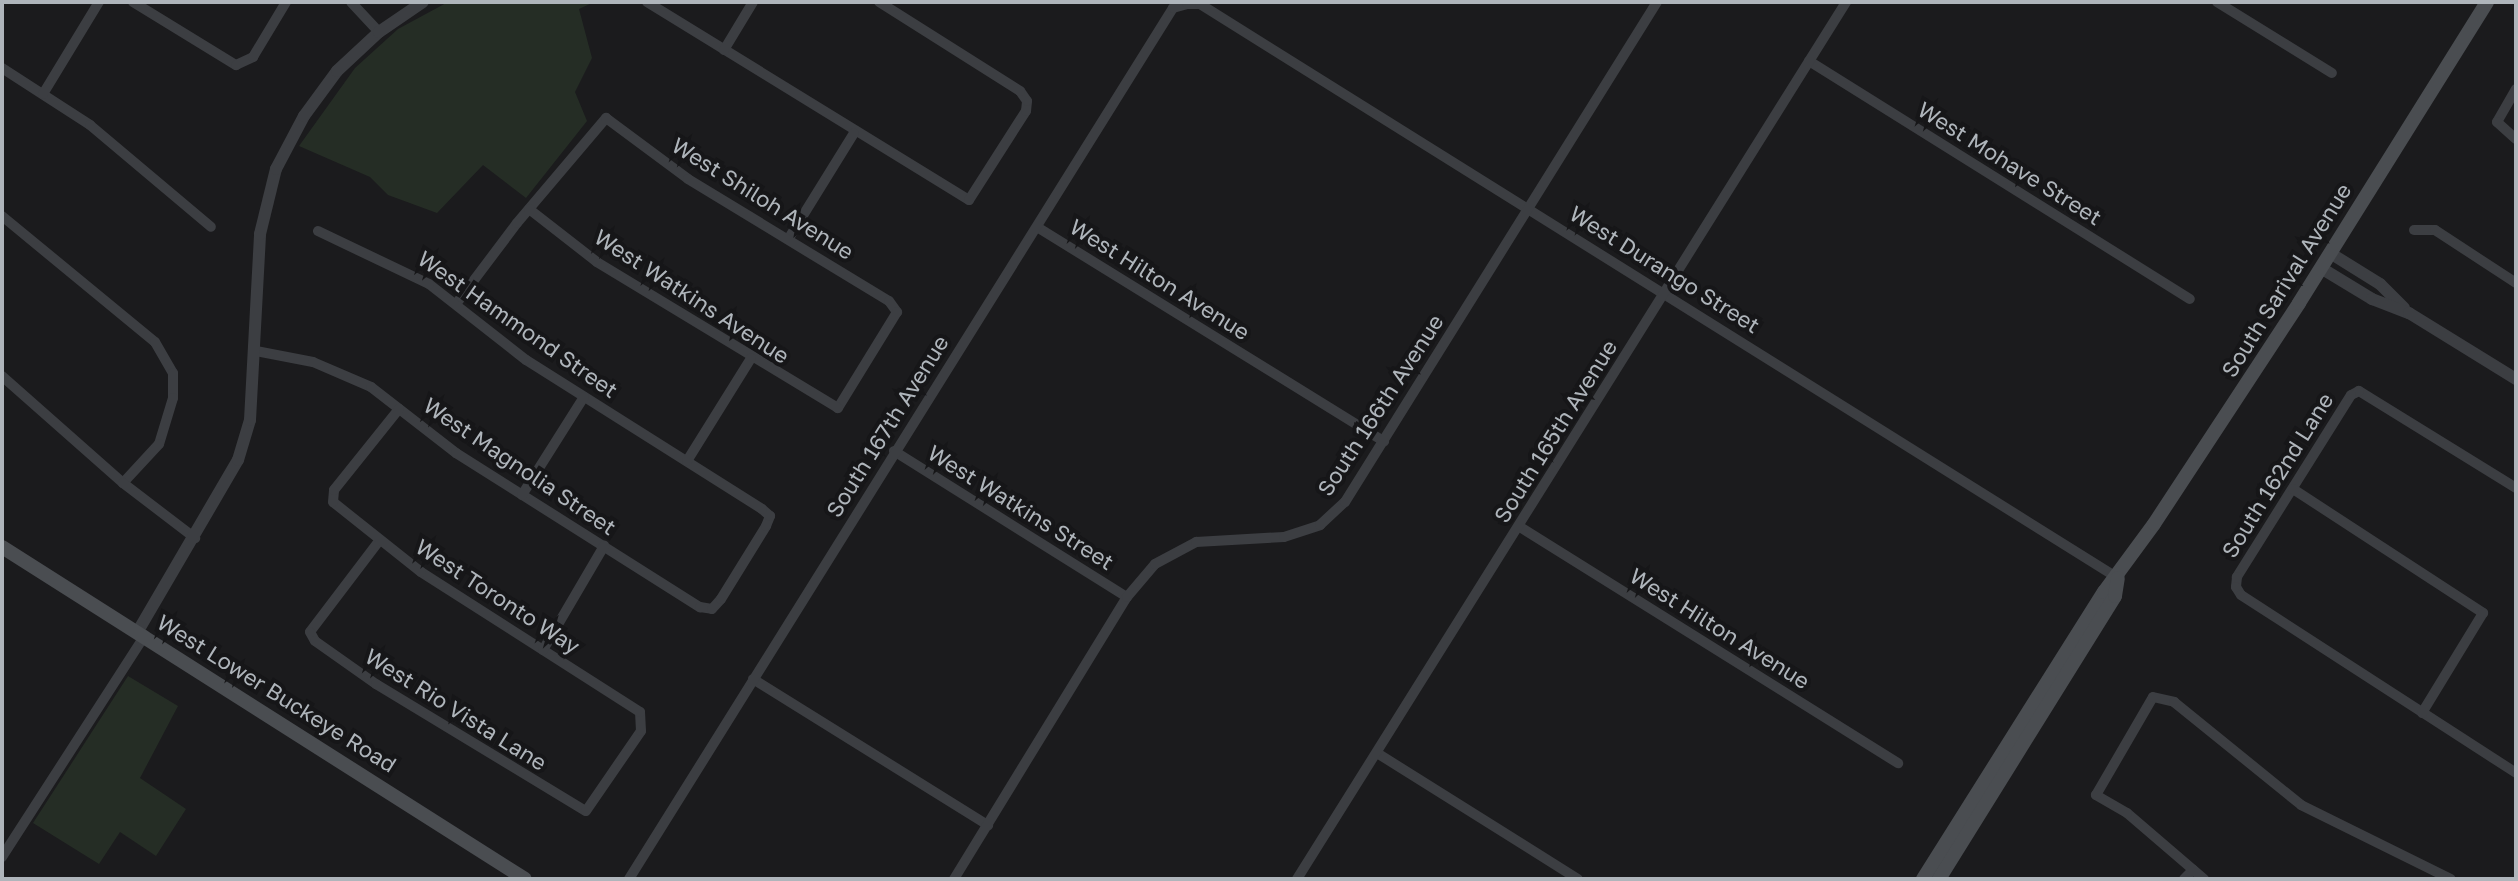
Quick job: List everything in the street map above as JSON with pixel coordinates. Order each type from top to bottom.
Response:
[{"type":"main road","name":"South Sarival Avenue","points":[[1923,879],[2069,645],[2118,578],[2321,268],[2487,2]]},
{"type":"main road","name":"West Lower Buckeye Road","points":[[2,547],[525,879]]},
{"type":"main road","name":"South Sarival Avenue","points":[[1939,879],[2115,596],[2118,578]]},
{"type":"street","points":[[43,94],[99,2]]},
{"type":"street","points":[[133,2],[236,65],[246,64],[286,2]]},
{"type":"street","points":[[351,2],[379,32]]},
{"type":"street","points":[[2,857],[141,633],[238,460],[250,420],[260,234],[276,169],[304,116],[337,71],[379,32],[423,2]]},
{"type":"street","points":[[647,2],[854,133],[969,200],[1027,101],[1020,91],[879,2]]},
{"type":"street","points":[[724,50],[753,2]]},
{"type":"street","name":"South 166th Avenue","points":[[954,879],[1127,597],[1155,564],[1196,542],[1284,537],[1320,525],[1345,502],[1657,2]]},
{"type":"street","name":"South 165th Avenue","points":[[1297,879],[1846,2]]},
{"type":"street","points":[[2217,2],[2332,73]]},
{"type":"street","name":"West Durango Street","points":[[1187,4],[1200,4],[1530,207],[2118,578]]},
{"type":"street","name":"South 167th Avenue","points":[[629,879],[1173,8],[1187,4]]},
{"type":"street","name":"West Mohave Street","points":[[1809,61],[2190,299]]},
{"type":"street","points":[[2,68],[90,125],[211,227]]},
{"type":"street","points":[[2516,89],[2497,122],[2516,139]]},
{"type":"street","name":"West Shiloh Avenue","points":[[529,209],[606,118],[688,179],[889,301],[897,312],[838,408]]},
{"type":"street","points":[[789,238],[854,133]]},
{"type":"street","points":[[456,304],[529,209]]},
{"type":"street","name":"West Watkins Avenue","points":[[529,209],[597,262],[838,408]]},
{"type":"street","points":[[2,216],[155,342],[173,373],[173,398],[159,444],[123,483]]},
{"type":"street","name":"West Hilton Avenue","points":[[1037,227],[1384,441]]},
{"type":"street","points":[[2414,230],[2435,230],[2516,283]]},
{"type":"street","name":"West Hammond Street","points":[[318,231],[407,270],[456,304],[526,360],[770,516],[712,609]]},
{"type":"street","points":[[2330,253],[2380,284],[2409,313]]},
{"type":"street","points":[[2321,268],[2372,299],[2409,313],[2516,379]]},
{"type":"street","name":"West Magnolia Street","points":[[256,351],[313,362],[371,387],[522,495],[700,607],[712,609]]},
{"type":"street","points":[[687,461],[751,358]]},
{"type":"street","points":[[2,376],[123,483],[195,538]]},
{"type":"street","name":"South 162nd Lane","points":[[2422,713],[2241,595],[2236,587],[2237,577],[2351,395],[2359,391],[2516,488]]},
{"type":"street","points":[[522,495],[584,397]]},
{"type":"street","name":"West Toronto Way","points":[[399,409],[334,490],[333,502],[379,541],[644,718]]},
{"type":"street","name":"West Watkins Street","points":[[894,451],[1127,597]]},
{"type":"street","points":[[2293,489],[2483,613],[2422,713],[2516,773]]},
{"type":"street","name":"West Hilton Avenue","points":[[1520,527],[1898,763]]},
{"type":"street","name":"West Rio Vista Lane","points":[[379,541],[310,632],[376,684],[586,811],[644,718]]},
{"type":"street","points":[[543,650],[604,546]]},
{"type":"street","points":[[753,679],[988,825]]},
{"type":"street","points":[[2204,879],[2127,813],[2096,795],[2153,697],[2174,702],[2301,805],[2451,879]]},
{"type":"street","points":[[1377,753],[1578,879]]},
{"type":"street","points":[[2184,879],[2193,870]]},
{"type":"shaded area","points":[[448,2],[594,2],[579,9],[592,58],[575,92],[587,121],[526,198],[483,165],[437,213],[388,195],[370,177],[299,146],[355,68],[398,29]]},
{"type":"shaded area","points":[[128,676],[178,706],[140,778],[186,809],[156,856],[120,832],[99,864],[33,823]]}]
